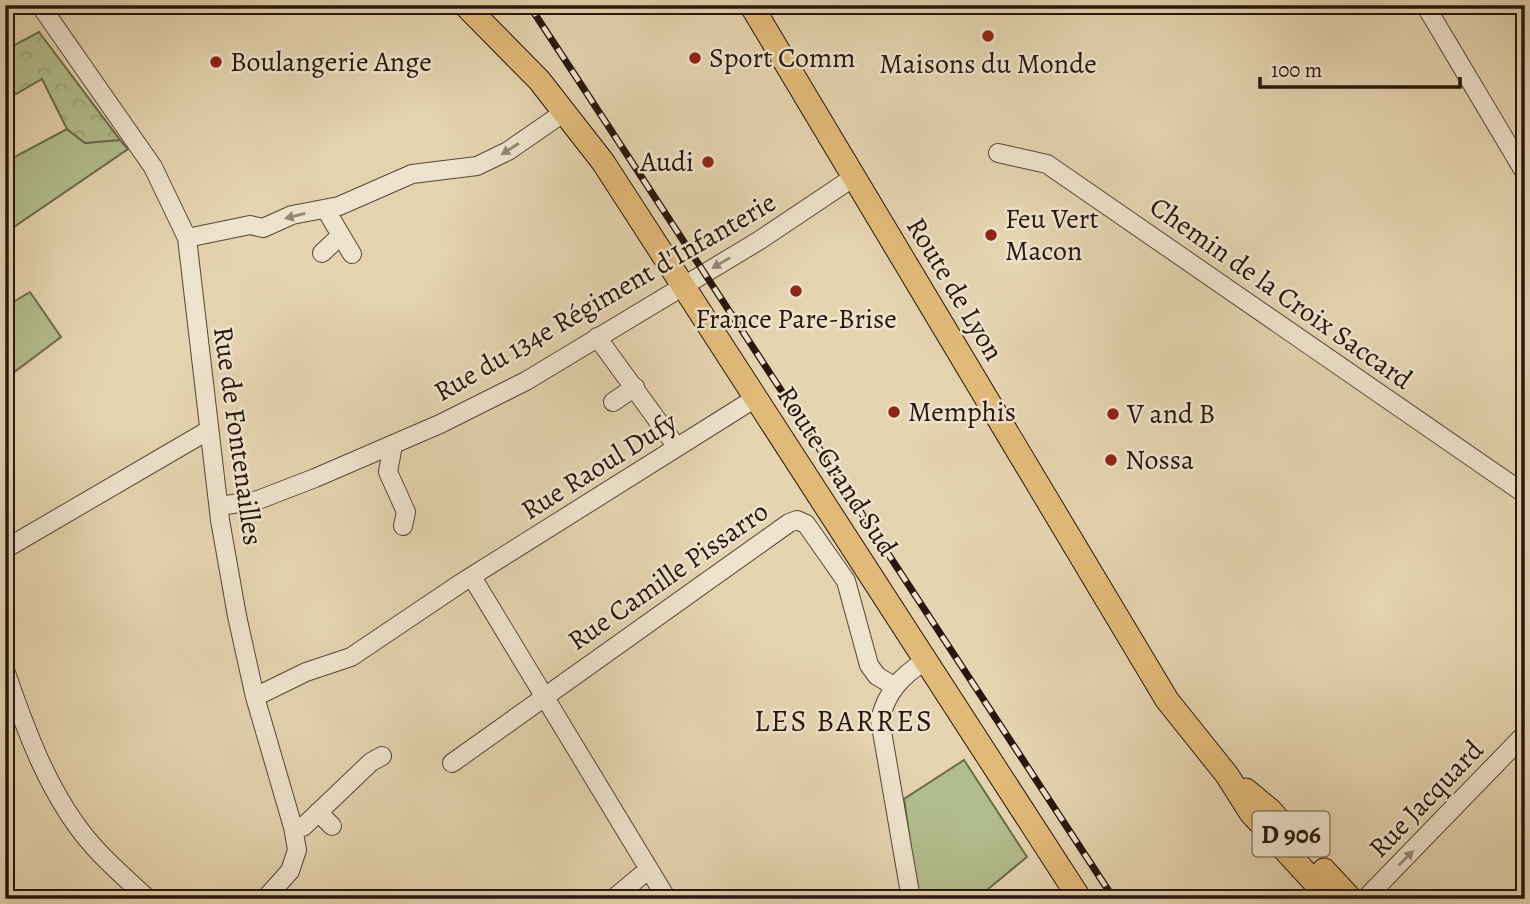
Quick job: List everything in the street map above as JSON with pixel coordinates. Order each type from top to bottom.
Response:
[{"type":"main road","name":"Route Grand Sud","points":[[448,5],[540,80]]},
{"type":"main road","name":"Route Grand Sud","points":[[465,5],[540,80],[603,162],[1080,899]]},
{"type":"main road","name":"Route de Lyon","points":[[751,5],[1167,700],[1227,775],[1251,813],[1330,899]]},
{"type":"main road","name":"Route de Lyon","points":[[1227,775],[1270,810],[1351,899]]},
{"type":"street","name":"Rue de Fontenailles","points":[[40,5],[153,167],[187,238],[209,430],[237,616],[255,697],[293,827],[295,861],[283,880],[265,899]]},
{"type":"street","points":[[1425,5],[1525,173]]},
{"type":"street","points":[[187,238],[250,225],[263,228],[292,215],[326,209],[412,174],[478,166],[490,161],[566,111]]},
{"type":"street","name":"Chemin de la Croix Saccard","points":[[998,153],[1047,164],[1525,494]]},
{"type":"street","name":"Rue du 134e Régiment d'Infanterie","points":[[220,506],[258,500],[393,445],[526,381],[760,240],[854,177]]},
{"type":"street","points":[[326,209],[352,254]]},
{"type":"street","points":[[322,253],[340,236]]},
{"type":"street","points":[[597,337],[671,439]]},
{"type":"street","points":[[613,401],[635,387]]},
{"type":"street","name":"Rue Raoul Dufy","points":[[255,697],[306,672],[351,657],[472,577],[754,399]]},
{"type":"street","points":[[5,548],[209,430]]},
{"type":"street","points":[[393,445],[388,472],[406,512],[402,526]]},
{"type":"street","name":"Rue Camille Pissarro","points":[[544,696],[786,525],[797,520],[814,534],[846,581],[869,665],[877,676],[894,686]]},
{"type":"street","points":[[472,577],[667,899]]},
{"type":"street","points":[[911,899],[880,720],[884,700],[894,686],[925,661]]},
{"type":"street","points":[[5,670],[41,762],[71,817],[94,847],[148,899]]},
{"type":"street","points":[[452,763],[544,696]]},
{"type":"street","name":"Rue Jacquard","points":[[1365,899],[1525,734]]},
{"type":"street","points":[[293,827],[303,827],[371,762],[382,756]]},
{"type":"street","points":[[318,812],[332,826]]},
{"type":"street","points":[[613,899],[649,869]]},
{"type":"green space","points":[[39,32],[120,140],[85,143],[67,129],[42,79],[16,94],[8,87],[5,50]]},
{"type":"green space","points":[[67,129],[85,143],[120,140],[128,149],[5,233],[5,162]]},
{"type":"green space","points":[[30,292],[61,337],[5,379],[5,307]]},
{"type":"green space","points":[[964,760],[1027,857],[976,899],[918,899],[904,799]]},
{"type":"railway","points":[[529,5],[1114,899]]},
{"type":"place","name":"Maisons du Monde","points":[[988,36]]},
{"type":"place","name":"Sport Comm","points":[[695,58]]},
{"type":"place","name":"Boulangerie Ange","points":[[216,62]]},
{"type":"place","name":"Audi","points":[[708,162]]},
{"type":"place","name":"Feu Vert Macon","points":[[991,235]]},
{"type":"place","name":"France Pare-Brise","points":[[796,291]]},
{"type":"place","name":"Memphis","points":[[894,412]]},
{"type":"place","name":"V and B","points":[[1113,414]]},
{"type":"place","name":"Nossa","points":[[1111,460]]},
{"type":"district","name":"LES BARRES","points":[[844,721]]}]
